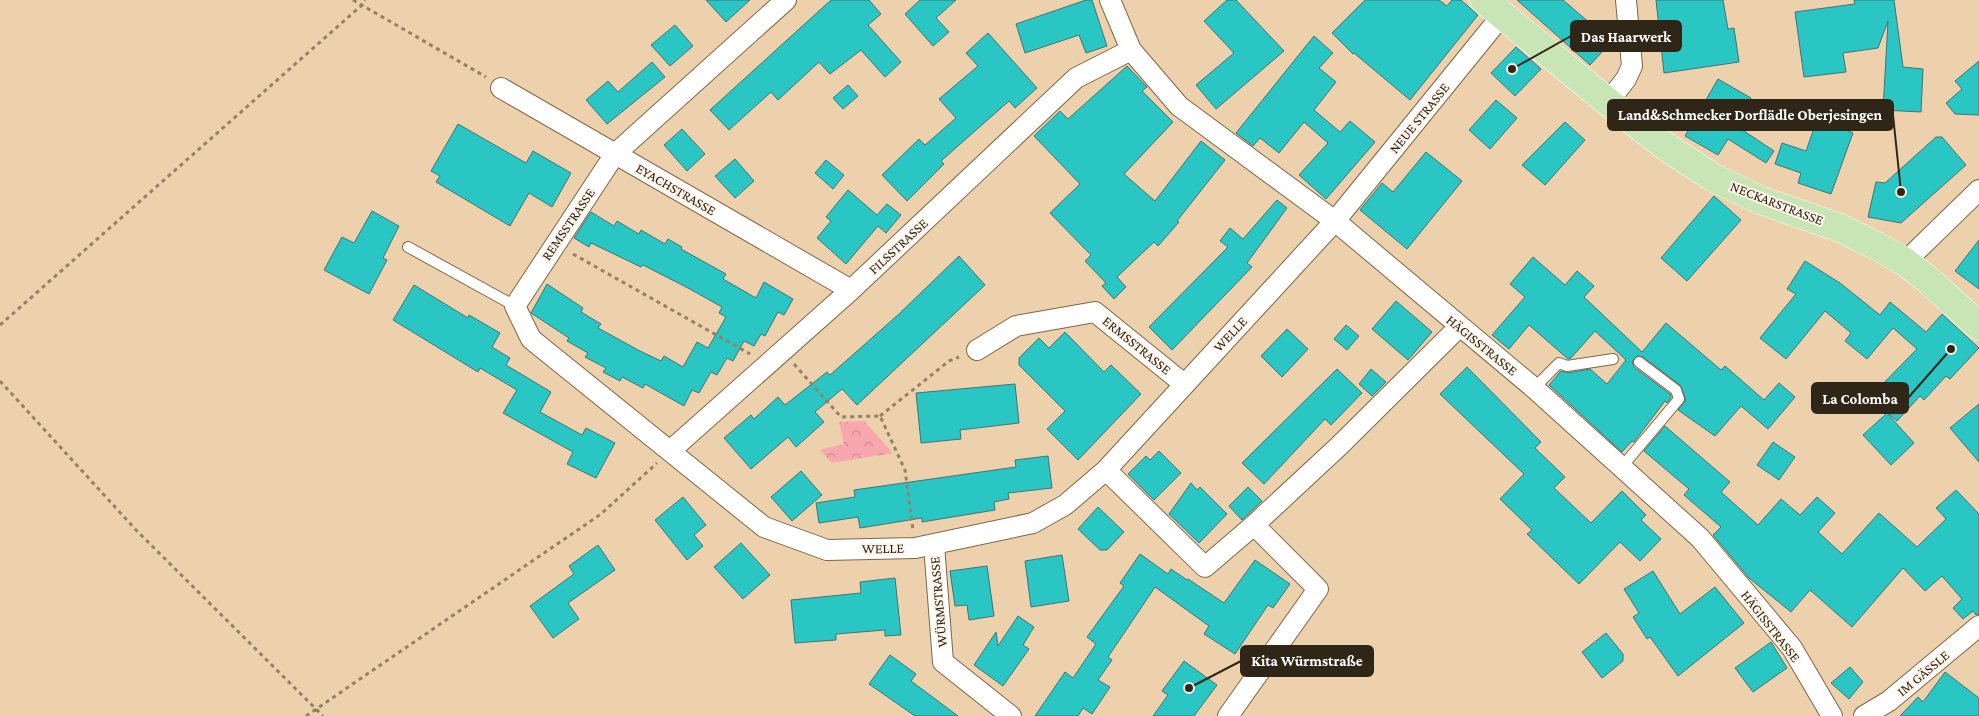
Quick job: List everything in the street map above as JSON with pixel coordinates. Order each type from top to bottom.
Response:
[{"type":"main road","name":"NECKARSTRASSE","points":[[1493,7],[1608,102],[1668,148],[1714,178],[1760,200],[1840,228],[1905,262],[1979,326]]},
{"type":"street","name":"REMSSTRASSE","points":[[515,306],[615,154],[786,0]]},
{"type":"street","name":"HÄGISSTRASSE","points":[[1110,0],[1131,50],[1179,106],[1334,221],[1534,388],[1700,538],[1792,648],[1832,716]]},
{"type":"street","points":[[1608,102],[1626,79],[1632,66],[1626,0]]},
{"type":"street","name":"NEUE STRASSE","points":[[1334,221],[1493,7]]},
{"type":"street","name":"FILSSTRASSE","points":[[670,451],[851,290],[1076,78],[1131,50]]},
{"type":"street","name":"EYACHSTRASSE","points":[[501,88],[851,290]]},
{"type":"street","points":[[1905,262],[1979,190]]},
{"type":"street","name":"WELLE","points":[[670,451],[764,527],[827,550],[924,546],[1033,523],[1065,505],[1106,470],[1334,221]]},
{"type":"street","points":[[515,306],[531,339],[670,451]]},
{"type":"street","name":"ERMSSTRASSE","points":[[977,350],[1016,326],[1095,312],[1184,384]]},
{"type":"street","points":[[1106,470],[1205,567],[1352,433],[1459,327]]},
{"type":"street","points":[[1228,716],[1318,589],[1254,524]]},
{"type":"street","name":"WÜRMSTRASSE","points":[[924,546],[943,662],[1011,716]]},
{"type":"street","name":"IM GÄSSLE","points":[[1864,716],[1890,701],[1979,626]]},
{"type":"lane","points":[[408,246],[515,306]]},
{"type":"lane","points":[[1534,388],[1560,363],[1567,366],[1613,359]]},
{"type":"lane","points":[[1621,468],[1679,399],[1676,390],[1639,362]]},
{"type":"path","points":[[352,0],[489,79],[501,88]]},
{"type":"path","points":[[0,325],[362,5],[365,0]]},
{"type":"path","points":[[554,244],[776,358],[841,417],[880,416],[949,361],[977,350]]},
{"type":"path","points":[[0,381],[136,530],[323,716]]},
{"type":"path","points":[[880,416],[906,470],[924,546]]},
{"type":"path","points":[[306,716],[601,514],[670,451]]},
{"type":"green space","points":[[864,421],[893,453],[832,463],[820,450],[844,444],[839,422]]},
{"type":"building","points":[[706,0],[750,0],[726,22]]},
{"type":"building","points":[[831,0],[869,0],[881,14],[868,25],[901,62],[885,77],[861,50],[830,74],[819,62],[778,100],[771,92],[729,130],[710,110]]},
{"type":"building","points":[[920,0],[956,0],[936,18],[949,32],[933,46],[905,14]]},
{"type":"building","points":[[1086,0],[1092,0],[1107,46],[1086,53],[1079,35],[1025,53],[1016,24]]},
{"type":"building","points":[[1227,0],[1236,0],[1284,51],[1216,109],[1196,85],[1234,53],[1204,21]]},
{"type":"building","points":[[1365,0],[1439,0],[1447,6],[1452,0],[1461,0],[1478,15],[1410,100],[1353,54],[1332,33]]},
{"type":"building","points":[[1517,0],[1563,0],[1591,24],[1594,20],[1614,39],[1590,65]]},
{"type":"building","points":[[1656,0],[1723,0],[1728,29],[1734,28],[1739,62],[1664,73]]},
{"type":"building","points":[[1854,0],[1894,0],[1903,67],[1923,69],[1921,112],[1883,110],[1888,21],[1878,48],[1843,53],[1846,72],[1804,77],[1795,12],[1855,4]]},
{"type":"building","points":[[675,25],[693,46],[670,66],[651,45]]},
{"type":"building","points":[[988,33],[1037,88],[1015,108],[1009,101],[941,161],[944,164],[907,201],[882,175],[919,139],[925,145],[956,118],[939,99],[978,66],[966,53]]},
{"type":"building","points":[[1314,36],[1333,53],[1319,68],[1336,82],[1314,110],[1340,132],[1350,121],[1375,142],[1326,199],[1299,175],[1328,143],[1304,122],[1279,153],[1260,138],[1253,146],[1236,133]]},
{"type":"building","points":[[1516,47],[1541,69],[1515,96],[1491,73]]},
{"type":"building","points":[[1979,61],[1979,115],[1955,114],[1946,103],[1962,89],[1955,81]]},
{"type":"building","points":[[652,62],[665,77],[607,124],[586,100],[608,81],[618,92]]},
{"type":"building","points":[[1127,66],[1147,87],[1142,91],[1173,122],[1124,174],[1155,201],[1201,141],[1225,160],[1177,221],[1179,222],[1158,246],[1154,242],[1117,277],[1126,287],[1114,299],[1102,286],[1106,283],[1085,261],[1091,255],[1050,213],[1080,184],[1034,136],[1060,111],[1068,119]]},
{"type":"building","points":[[1718,79],[1751,98],[1735,125],[1774,151],[1766,163],[1728,139],[1718,155],[1685,136]]},
{"type":"building","points":[[848,85],[858,96],[843,109],[833,98]]},
{"type":"building","points":[[1496,100],[1517,118],[1490,149],[1469,130]]},
{"type":"building","points":[[1826,105],[1854,115],[1848,131],[1853,133],[1831,194],[1798,183],[1801,173],[1775,164],[1782,143],[1806,151],[1817,120],[1820,121]]},
{"type":"building","points":[[1565,122],[1585,140],[1545,185],[1522,165]]},
{"type":"building","points":[[458,124],[526,163],[533,151],[571,173],[552,207],[529,193],[510,226],[436,182],[440,176],[431,171]]},
{"type":"building","points":[[682,129],[705,154],[687,171],[664,145]]},
{"type":"building","points":[[1936,137],[1942,137],[1966,165],[1901,223],[1868,217],[1876,182],[1885,183]]},
{"type":"building","points":[[1426,152],[1462,181],[1407,249],[1360,210],[1382,183],[1393,192]]},
{"type":"building","points":[[735,159],[754,181],[735,198],[715,176]]},
{"type":"building","points":[[826,160],[844,175],[833,189],[815,173]]},
{"type":"building","points":[[848,190],[877,215],[887,204],[901,215],[886,233],[878,226],[846,264],[817,238],[831,221],[826,217]]},
{"type":"building","points":[[1714,196],[1741,220],[1687,281],[1661,258]]},
{"type":"building","points":[[1277,200],[1287,208],[1247,263],[1252,267],[1172,350],[1149,327],[1228,247],[1220,241],[1230,228],[1243,239]]},
{"type":"building","points":[[372,211],[399,226],[383,258],[387,260],[369,294],[324,270],[342,237],[354,243]]},
{"type":"building","points":[[591,212],[614,226],[617,221],[639,234],[641,230],[665,244],[668,239],[682,247],[681,249],[726,274],[723,279],[756,298],[764,282],[793,299],[784,315],[778,312],[765,336],[761,334],[754,346],[744,341],[733,361],[727,358],[717,375],[711,372],[699,393],[692,390],[684,406],[645,384],[643,388],[622,377],[620,381],[603,372],[606,368],[585,357],[588,353],[567,341],[569,338],[531,313],[547,284],[583,308],[581,312],[601,324],[598,328],[661,361],[664,356],[683,367],[697,342],[708,348],[726,317],[719,313],[722,307],[688,288],[643,265],[641,267],[591,243],[589,247],[574,238]]},
{"type":"building","points":[[1979,240],[1979,289],[1955,271]]},
{"type":"building","points":[[959,256],[985,285],[857,405],[842,389],[815,412],[824,422],[796,447],[788,437],[751,469],[724,438],[751,415],[754,419],[778,397],[785,405],[827,372],[830,375],[899,314]]},
{"type":"building","points":[[1533,257],[1565,285],[1577,271],[1594,286],[1584,297],[1642,352],[1666,323],[1721,370],[1725,366],[1764,400],[1779,383],[1795,397],[1768,429],[1741,406],[1715,436],[1678,410],[1686,400],[1680,385],[1643,357],[1637,356],[1632,361],[1634,367],[1670,394],[1671,398],[1667,403],[1665,401],[1634,442],[1632,441],[1622,452],[1549,385],[1561,371],[1568,373],[1590,369],[1607,384],[1626,360],[1595,331],[1568,359],[1529,325],[1509,349],[1492,335],[1525,297],[1510,284]]},
{"type":"building","points":[[1805,261],[1840,283],[1880,315],[1890,302],[1926,332],[1942,314],[1979,348],[1950,379],[1946,376],[1924,400],[1920,396],[1897,421],[1870,397],[1917,349],[1893,328],[1867,359],[1845,341],[1851,333],[1825,311],[1786,359],[1760,338],[1796,294],[1787,289]]},
{"type":"building","points":[[414,285],[468,318],[469,315],[500,333],[492,347],[510,358],[506,365],[551,392],[540,412],[582,435],[586,428],[615,443],[596,478],[567,464],[573,452],[503,413],[517,390],[480,368],[478,372],[393,320]]},
{"type":"building","points":[[1396,301],[1432,332],[1408,360],[1372,329]]},
{"type":"building","points":[[1346,325],[1359,336],[1347,350],[1334,339]]},
{"type":"building","points":[[1287,329],[1308,349],[1282,377],[1261,356]]},
{"type":"building","points":[[1065,332],[1104,372],[1111,365],[1141,394],[1078,460],[1047,429],[1065,411],[1019,365],[1019,358],[1039,338],[1049,348]]},
{"type":"building","points":[[1467,367],[1541,442],[1535,448],[1565,477],[1554,488],[1591,523],[1622,491],[1646,515],[1641,520],[1661,539],[1640,561],[1620,542],[1579,584],[1527,534],[1532,530],[1500,499],[1524,474],[1440,394]]},
{"type":"building","points":[[1337,369],[1362,393],[1331,425],[1325,419],[1264,484],[1242,463]]},
{"type":"building","points":[[1371,369],[1386,382],[1372,396],[1359,384]]},
{"type":"building","points":[[1015,384],[1019,423],[960,430],[961,439],[921,443],[916,393]]},
{"type":"building","points":[[1979,404],[1979,462],[1950,428]]},
{"type":"building","points":[[1887,413],[1914,443],[1891,465],[1863,435]]},
{"type":"building","points":[[1665,426],[1730,482],[1721,492],[1758,525],[1781,499],[1800,515],[1817,497],[1835,513],[1818,532],[1842,554],[1879,513],[1917,547],[1946,519],[1936,508],[1956,490],[1979,514],[1979,614],[1976,615],[1973,611],[1963,619],[1953,608],[1962,599],[1942,576],[1925,591],[1903,568],[1852,627],[1810,590],[1791,612],[1749,578],[1713,535],[1721,527],[1684,495],[1689,489],[1644,451]]},
{"type":"building","points":[[1773,442],[1795,457],[1779,480],[1757,465]]},
{"type":"building","points":[[1159,451],[1181,473],[1154,500],[1128,474],[1146,456],[1150,460]]},
{"type":"building","points":[[1048,456],[1052,488],[1008,493],[1009,499],[994,502],[995,510],[922,522],[922,518],[860,528],[858,517],[819,523],[816,503],[855,497],[854,490],[1016,467],[1015,460]]},
{"type":"building","points":[[801,471],[822,495],[792,521],[771,497]]},
{"type":"building","points":[[1191,483],[1197,490],[1200,487],[1227,514],[1199,543],[1169,514]]},
{"type":"building","points":[[1248,487],[1262,501],[1242,520],[1229,506]]},
{"type":"building","points":[[683,497],[706,525],[694,535],[703,546],[687,560],[655,520]]},
{"type":"building","points":[[1098,507],[1124,532],[1107,550],[1100,550],[1078,529]]},
{"type":"building","points":[[741,543],[770,575],[743,599],[714,567]]},
{"type":"building","points":[[598,545],[615,570],[568,603],[579,619],[553,638],[530,606],[574,574],[569,566]]},
{"type":"building","points":[[1140,554],[1168,574],[1171,569],[1224,603],[1255,560],[1290,584],[1273,608],[1268,605],[1235,654],[1204,634],[1209,626],[1155,587],[1108,657],[1112,660],[1098,680],[1110,687],[1092,714],[1083,708],[1078,716],[1035,716],[1065,672],[1073,678],[1096,644],[1087,637],[1124,586],[1120,583]]},
{"type":"building","points":[[1062,555],[1069,601],[1031,607],[1025,561]]},
{"type":"building","points":[[987,566],[994,616],[969,620],[967,605],[955,606],[950,571]]},
{"type":"building","points":[[1653,571],[1680,614],[1715,587],[1744,623],[1678,676],[1650,637],[1647,639],[1633,617],[1639,613],[1624,589]]},
{"type":"building","points":[[895,578],[901,635],[885,636],[885,630],[836,634],[836,640],[795,643],[791,600],[861,593],[860,582]]},
{"type":"building","points":[[1018,616],[1034,627],[1023,645],[1029,649],[1003,686],[974,665],[996,632],[998,646]]},
{"type":"building","points":[[1606,633],[1623,654],[1623,661],[1602,678],[1582,652]]},
{"type":"building","points":[[1771,642],[1787,668],[1753,692],[1735,668]]},
{"type":"building","points":[[890,655],[916,674],[911,681],[958,716],[915,716],[869,684]]},
{"type":"building","points":[[1184,661],[1217,685],[1194,716],[1153,716],[1168,695],[1162,691]]},
{"type":"building","points":[[1850,667],[1863,682],[1849,699],[1831,683]]},
{"type":"building","points":[[1945,672],[1979,698],[1979,716],[1900,716],[1918,697],[1923,702]]},
{"type":"place","name":"Das Haarwerk","points":[[1512,69]]},
{"type":"place","name":"Land&Schmecker Dorflädle Oberjesingen","points":[[1901,192]]},
{"type":"place","name":"La Colomba","points":[[1951,349]]},
{"type":"place","name":"Kita Würmstraße","points":[[1189,688]]}]
